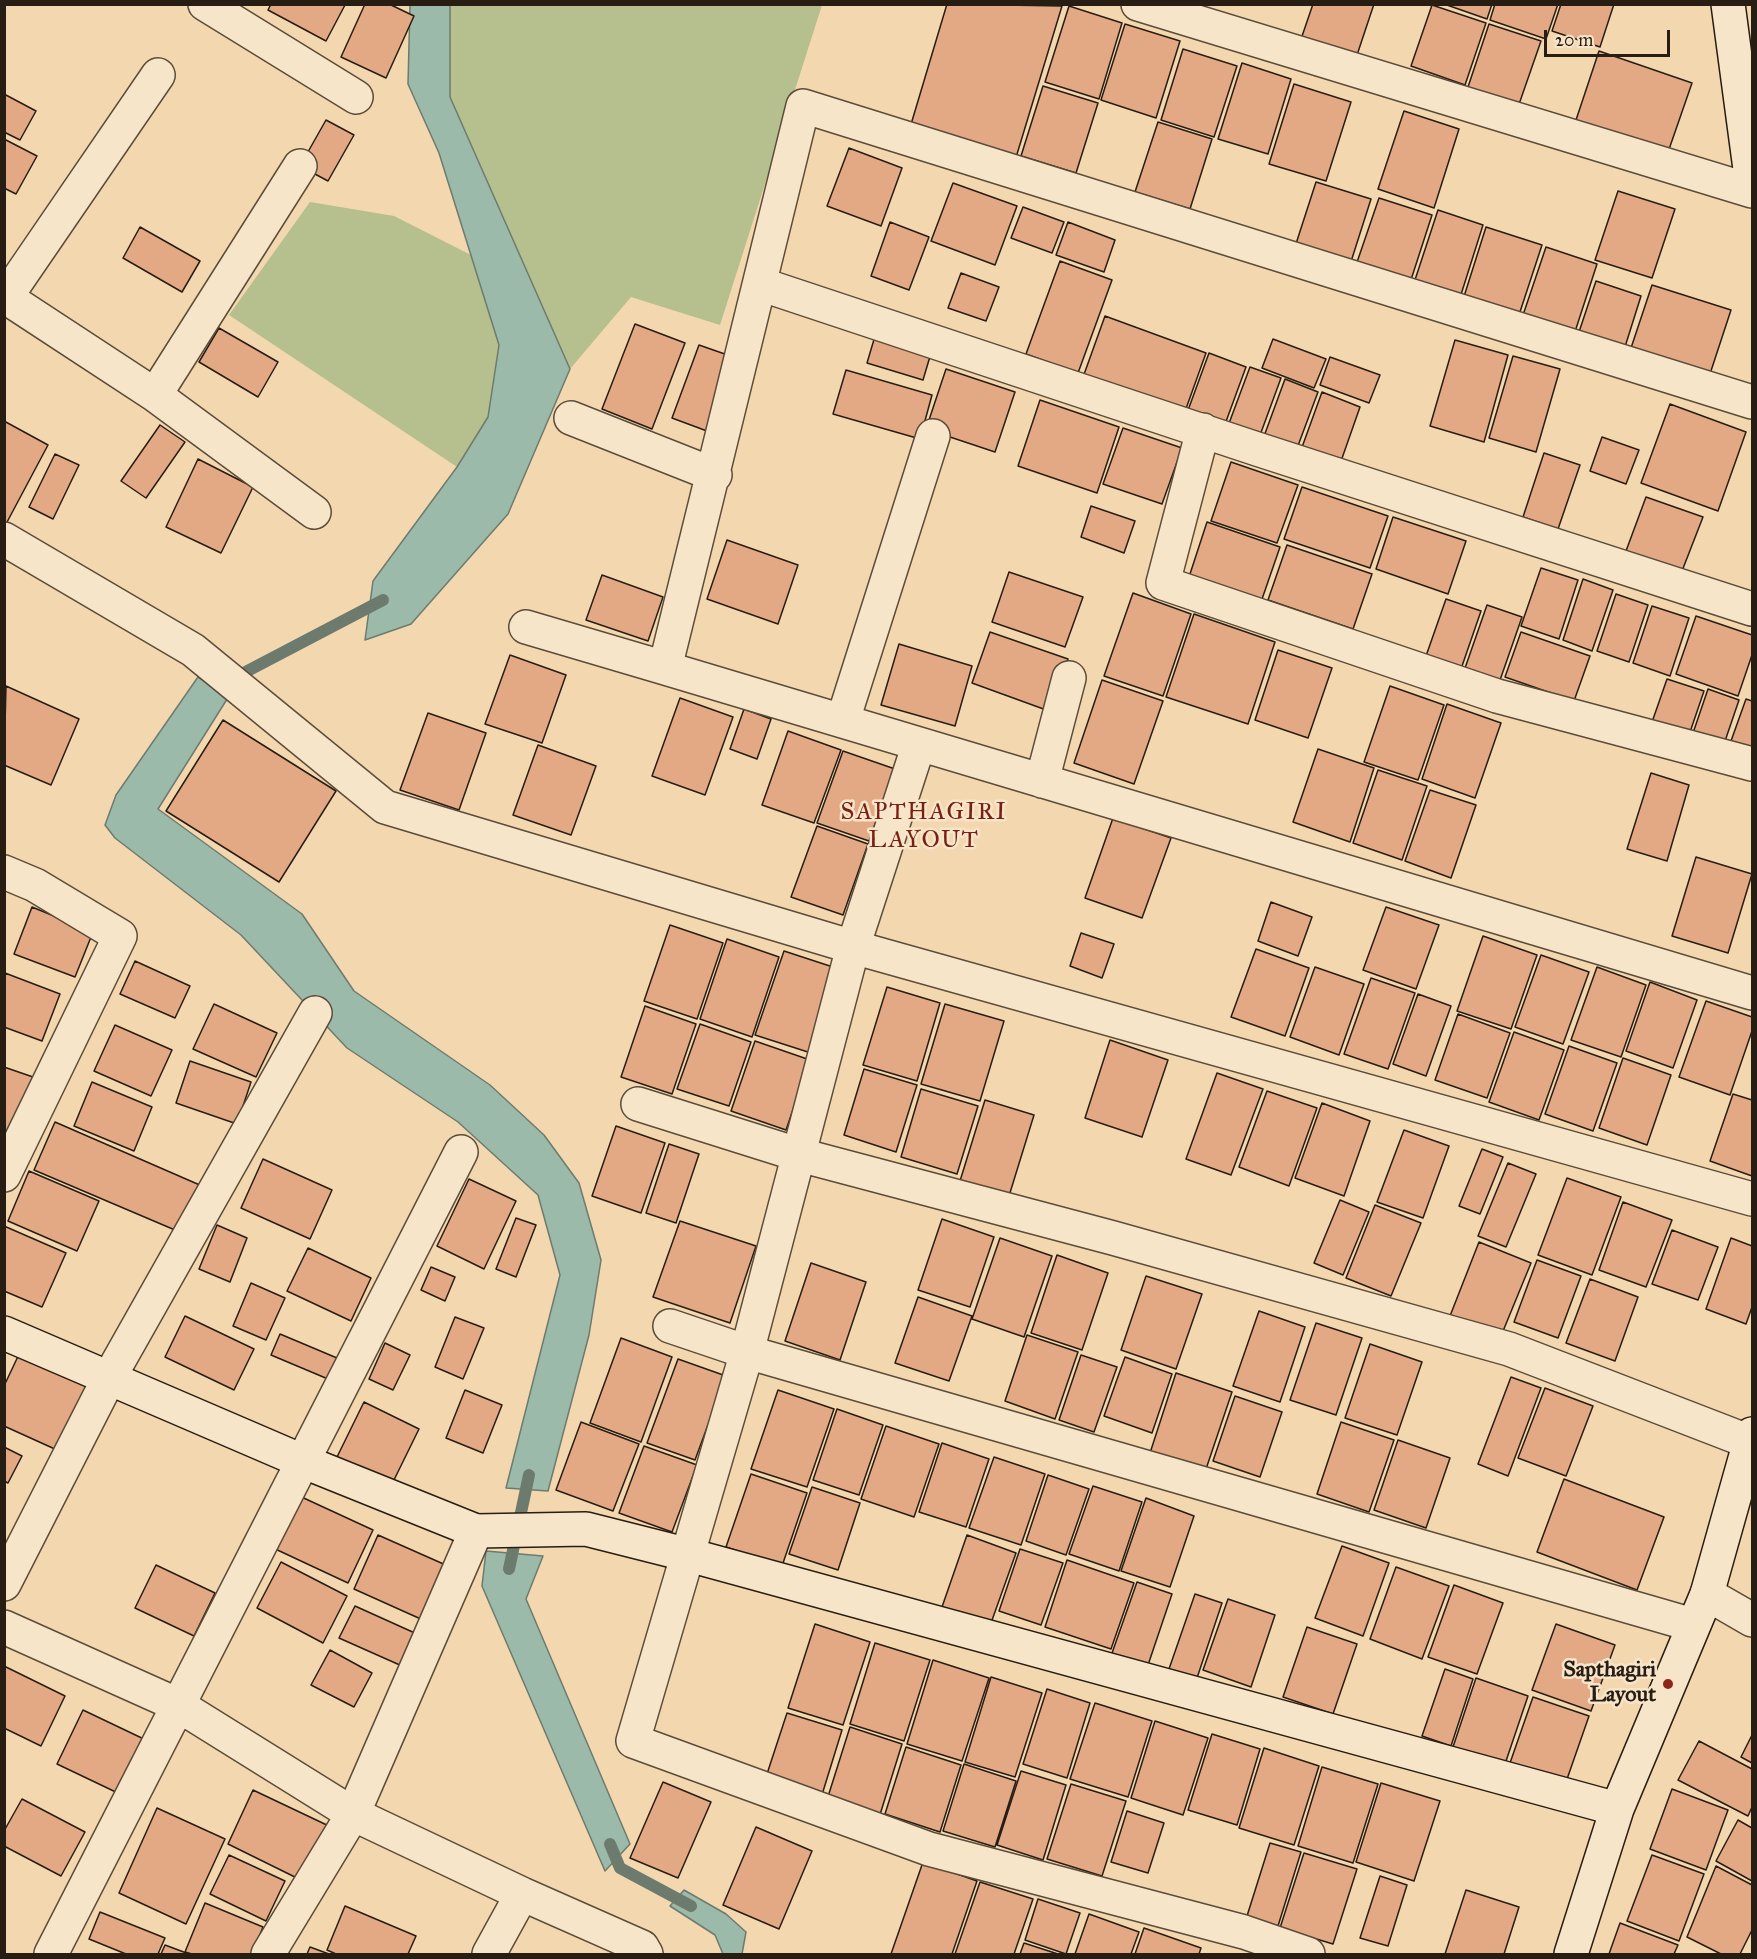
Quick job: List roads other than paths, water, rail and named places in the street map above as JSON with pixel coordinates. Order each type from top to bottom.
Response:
[{"type":"street","points":[[205,4],[237,13],[356,97]]},
{"type":"street","points":[[1138,4],[1752,191]]},
{"type":"street","points":[[1737,22],[1752,184]]},
{"type":"street","points":[[158,75],[5,297],[155,395],[314,512]]},
{"type":"street","points":[[665,668],[715,475],[803,106],[1752,402]]},
{"type":"street","points":[[155,395],[300,166]]},
{"type":"street","points":[[760,284],[1752,609]]},
{"type":"street","points":[[571,418],[715,475]]},
{"type":"street","points":[[1203,430],[1163,583],[1497,696],[1752,764]]},
{"type":"street","points":[[843,720],[933,436]]},
{"type":"street","points":[[4,539],[193,650],[385,807],[853,947],[1752,1199]]},
{"type":"street","points":[[526,627],[1752,993]]},
{"type":"street","points":[[1042,781],[1069,678]]},
{"type":"street","points":[[919,744],[853,947],[747,1352],[633,1741],[929,1849],[1244,1932],[1308,1954]]},
{"type":"street","points":[[4,872],[35,885],[120,936],[4,1175]]},
{"type":"street","points":[[4,1584],[109,1378],[315,1013]]},
{"type":"street","points":[[638,1104],[800,1155],[1113,1238],[1509,1349],[1751,1438],[1707,1594],[1617,1809],[1571,1954]]},
{"type":"street","points":[[51,1954],[461,1152]]},
{"type":"street","points":[[670,1326],[747,1352],[1693,1625]]},
{"type":"street","points":[[4,1333],[302,1461],[477,1531],[586,1529],[689,1555],[1617,1809]]},
{"type":"street","points":[[268,1954],[353,1814],[477,1531]]},
{"type":"street","points":[[1707,1594],[1752,1620]]},
{"type":"street","points":[[4,1627],[178,1704],[353,1814],[522,1894],[642,1947],[646,1954]]},
{"type":"street","points":[[489,1954],[522,1894]]},
{"type":"waterway","points":[[234,678],[383,600]]},
{"type":"waterway","points":[[509,1569],[529,1475]]},
{"type":"waterway","points":[[610,1844],[620,1868],[691,1906]]},
{"type":"place","name":"Sapthagiri Layout","points":[[1668,1684]]},
{"type":"district","name":"SAPTHAGIRI LAYOUT","points":[[924,827]]}]
